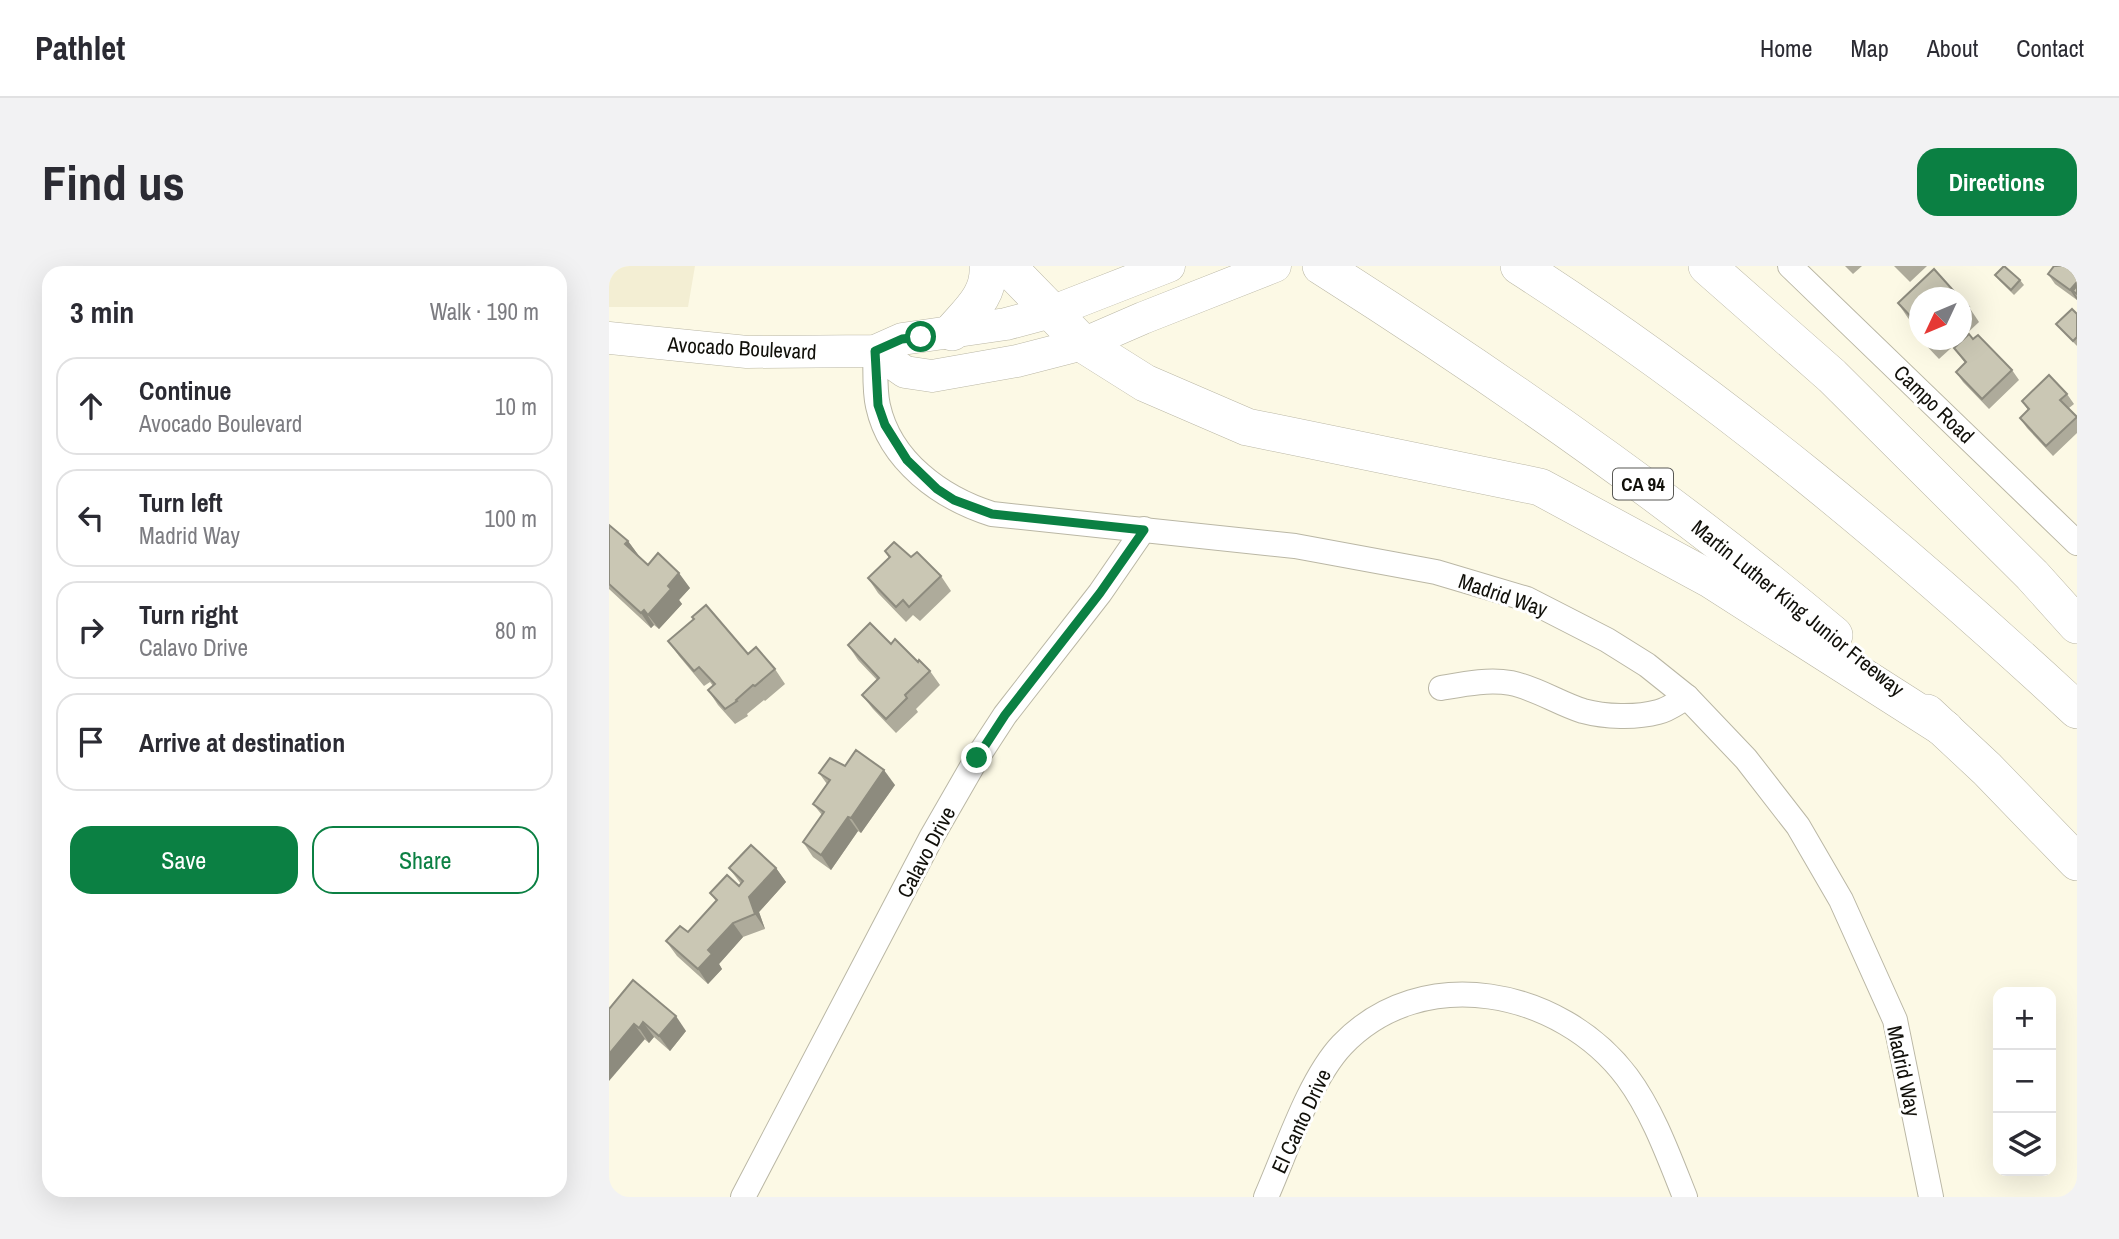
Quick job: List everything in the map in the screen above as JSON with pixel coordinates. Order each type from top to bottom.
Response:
[{"type":"highway","points":[[952,332],[978,303],[989,282],[988,266]]},
{"type":"highway","points":[[1007,266],[1083,344],[1145,383],[1247,427],[1540,487],[1710,579],[1945,729]]},
{"type":"highway","name":"Martin Luther King Junior Freeway","points":[[1321,266],[1449,347],[1629,473],[1787,596],[1945,729],[2077,862]]},
{"type":"highway","points":[[1519,266],[1734,418],[1962,604],[2077,710]]},
{"type":"highway","points":[[1707,266],[1832,376],[2032,575],[2077,625]]},
{"type":"main road","name":"Avocado Boulevard","points":[[609,338],[747,352],[875,351],[902,339],[1006,324],[1051,312],[1169,266]]},
{"type":"main road","points":[[875,351],[905,372],[932,376],[1017,361],[1083,344],[1275,266]]},
{"type":"street","name":"Campo Road","points":[[1790,266],[2073,530]]},
{"type":"street","name":"Madrid Way","points":[[875,351],[878,405],[885,425],[907,460],[937,489],[954,500],[992,514],[1295,546],[1425,569],[1527,599],[1598,635],[1647,665],[1687,697],[1718,727],[1773,792],[1804,835],[1841,900],[1895,1020],[1931,1197]]},
{"type":"street","name":"Calavo Drive","points":[[743,1197],[931,838],[977,758],[1020,694],[1100,593],[1144,530]]},
{"type":"street","points":[[1441,688],[1482,681],[1512,684],[1542,693],[1584,711],[1613,715],[1661,712],[1687,697]]},
{"type":"street","name":"El Canto Drive","points":[[1266,1197],[1318,1078],[1342,1046],[1371,1020],[1389,1010],[1426,997],[1466,993],[1491,996],[1539,1010],[1562,1021],[1599,1048],[1627,1078],[1646,1108],[1685,1197]]},
{"type":"shaded area","points":[[609,266],[695,266],[688,307],[609,307]]},
{"type":"building","points":[[2004,266],[2020,280],[2011,290],[1995,275]]},
{"type":"building","points":[[2054,266],[2074,266],[2072,268],[2077,272],[2077,282],[2070,290],[2048,274]]},
{"type":"building","points":[[1934,269],[1950,287],[1915,287]]},
{"type":"building","points":[[1909,293],[1909,315],[1898,303]]},
{"type":"building","points":[[2072,309],[2077,314],[2077,337],[2073,341],[2056,324]]},
{"type":"building","points":[[1978,335],[2012,370],[1982,399],[1956,372],[1966,362],[1956,350],[1972,350],[1972,338]]},
{"type":"building","points":[[2049,375],[2067,394],[2060,400],[2077,417],[2046,446],[2020,418],[2029,409],[2022,401]]},
{"type":"building","points":[[609,525],[628,541],[625,544],[648,565],[658,553],[679,573],[668,586],[671,589],[648,615],[644,610],[641,613],[609,584]]},
{"type":"building","points":[[894,542],[911,557],[917,552],[941,576],[909,607],[903,600],[896,607],[868,578],[890,557],[885,551]]},
{"type":"building","points":[[706,605],[748,654],[756,647],[775,669],[725,709],[708,690],[715,684],[699,667],[694,671],[668,641]]},
{"type":"building","points":[[870,623],[891,644],[895,639],[930,671],[905,695],[907,698],[886,719],[862,695],[879,678],[848,645]]},
{"type":"building","points":[[856,750],[884,770],[821,855],[803,842],[824,812],[813,804],[830,780],[819,773],[830,758],[845,766]]},
{"type":"building","points":[[751,845],[776,868],[749,897],[755,914],[733,923],[708,950],[712,954],[698,969],[666,941],[680,926],[688,932],[717,900],[710,893],[727,875],[739,886],[743,881],[729,868]]},
{"type":"building","points":[[633,980],[676,1016],[659,1036],[643,1022],[639,1028],[634,1024],[609,1054],[609,1009]]},
{"type":"route","points":[[921,337],[902,339],[875,351],[878,405],[885,425],[895,443],[921,476],[954,500],[992,514],[1144,530],[1100,593],[1035,674],[977,758]]}]
